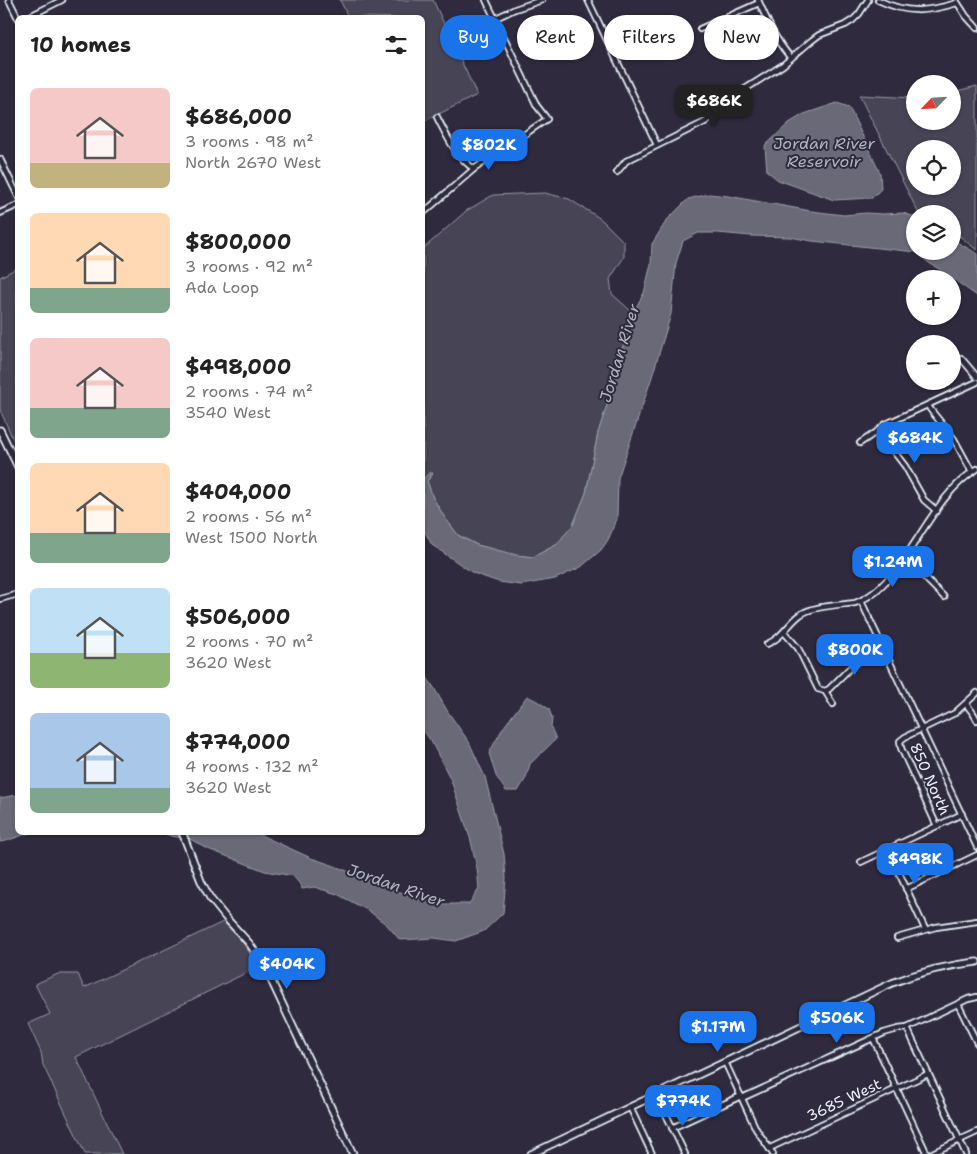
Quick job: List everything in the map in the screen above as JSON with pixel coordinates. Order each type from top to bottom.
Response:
[{"type":"street","points":[[9,0],[16,15]]},
{"type":"street","points":[[32,15],[62,0]]},
{"type":"street","points":[[486,0],[493,15]]},
{"type":"street","points":[[503,15],[514,9],[542,0]]},
{"type":"street","points":[[588,0],[658,145]]},
{"type":"street","points":[[616,172],[626,161],[705,122],[742,91],[782,65],[811,41],[853,20],[868,0]]},
{"type":"street","points":[[878,0],[897,8],[910,10],[938,9],[956,1],[977,28]]},
{"type":"street","points":[[700,29],[759,1],[777,40],[791,58]]},
{"type":"street","points":[[425,211],[474,170],[547,119],[537,106],[507,44]]},
{"type":"street","points":[[437,117],[452,146],[474,170]]},
{"type":"street","points":[[0,159],[15,190]]},
{"type":"street","points":[[0,213],[15,206]]},
{"type":"street","points":[[961,358],[977,377]]},
{"type":"street","points":[[860,443],[878,432],[884,425],[977,382]]},
{"type":"street","points":[[928,404],[954,439],[972,472]]},
{"type":"street","points":[[0,430],[15,461]]},
{"type":"street","points":[[878,432],[905,466],[924,500],[937,511]]},
{"type":"street","points":[[768,644],[777,639],[798,616],[807,611],[855,603],[874,593],[904,559],[953,490],[977,469]]},
{"type":"street","points":[[904,559],[944,598]]},
{"type":"street","points":[[0,599],[15,595]]},
{"type":"street","points":[[861,600],[977,847]]},
{"type":"street","points":[[784,632],[798,648],[818,688],[825,691],[833,704]]},
{"type":"street","points":[[825,691],[856,662],[883,649]]},
{"type":"street","points":[[921,729],[955,713],[977,693]]},
{"type":"street","points":[[966,704],[977,720]]},
{"type":"street","name":"850 North","points":[[921,729],[905,737],[900,742],[901,748],[938,826]]},
{"type":"street","points":[[860,862],[962,814]]},
{"type":"street","points":[[183,835],[201,882],[210,898],[249,943],[264,965],[353,1154]]},
{"type":"street","points":[[888,850],[925,929]]},
{"type":"street","points":[[906,889],[977,855]]},
{"type":"street","points":[[897,938],[925,929],[977,921]]},
{"type":"street","points":[[531,1154],[892,983],[937,968],[977,962]]},
{"type":"street","points":[[672,1128],[884,1033],[908,1028],[968,999],[977,997]]},
{"type":"street","points":[[958,1004],[977,1043]]},
{"type":"street","points":[[908,1028],[966,1154]]},
{"type":"street","points":[[873,1038],[929,1154],[977,1132]]},
{"type":"street","points":[[725,1062],[760,1134],[773,1154]]},
{"type":"street","name":"3685 West","points":[[770,1148],[928,1074]]},
{"type":"street","points":[[630,1107],[652,1154]]},
{"type":"street","points":[[663,1108],[685,1154]]},
{"type":"shaded area","points":[[340,0],[433,0],[440,15],[440,60],[461,60],[477,95],[425,121],[425,15],[347,15]]},
{"type":"shaded area","points":[[977,86],[977,250],[961,237],[961,205],[914,205],[909,195],[961,195],[961,140],[906,140],[906,188],[859,95],[906,98],[906,130],[961,130],[961,90]]},
{"type":"shaded area","points":[[545,193],[569,199],[601,219],[624,242],[624,257],[610,279],[612,294],[632,314],[598,433],[586,493],[573,525],[556,545],[533,557],[516,555],[477,545],[458,535],[433,498],[427,481],[433,474],[425,478],[425,247],[466,211],[493,195]]},
{"type":"shaded area","points":[[15,269],[15,444],[0,410],[0,277]]},
{"type":"shaded area","points":[[223,922],[243,943],[258,967],[76,1057],[122,1154],[85,1154],[43,1065],[41,1052],[28,1024],[50,1014],[35,984],[58,974],[78,974],[84,988]]},
{"type":"water","name":"Jordan River Reservoir","points":[[837,103],[849,107],[880,173],[881,189],[872,198],[834,200],[778,180],[767,171],[765,146],[789,123],[804,114]]},
{"type":"water","points":[[709,194],[844,215],[903,213],[906,214],[906,251],[790,237],[718,233],[698,233],[683,241],[676,263],[671,314],[618,478],[617,519],[608,540],[601,550],[581,567],[555,579],[521,585],[499,582],[473,573],[432,545],[425,532],[425,477],[429,473],[433,473],[427,481],[433,498],[459,536],[477,545],[516,555],[533,557],[556,545],[573,525],[586,493],[598,433],[608,402],[616,365],[632,314],[644,293],[651,264],[652,244],[667,220],[688,199]]},
{"type":"water","points":[[961,244],[977,254],[977,296],[961,285],[961,270],[940,270],[925,260],[961,260]]},
{"type":"water","points":[[425,675],[469,742],[485,777],[504,854],[506,878],[503,913],[484,931],[456,941],[434,938],[400,940],[387,925],[369,911],[337,894],[314,887],[302,889],[293,876],[265,871],[208,849],[190,839],[168,835],[260,835],[311,858],[400,892],[445,904],[469,904],[479,889],[471,841],[451,780],[425,733]]},
{"type":"water","points":[[527,696],[549,709],[552,718],[551,728],[556,739],[530,764],[526,778],[518,791],[506,791],[496,776],[489,753],[503,728]]},
{"type":"water","points":[[15,795],[15,835],[23,835],[0,842],[0,798]]},
{"type":"water label","name":"Jordan River","points":[[619,353]]},
{"type":"water label","name":"Jordan River","points":[[396,885]]}]
